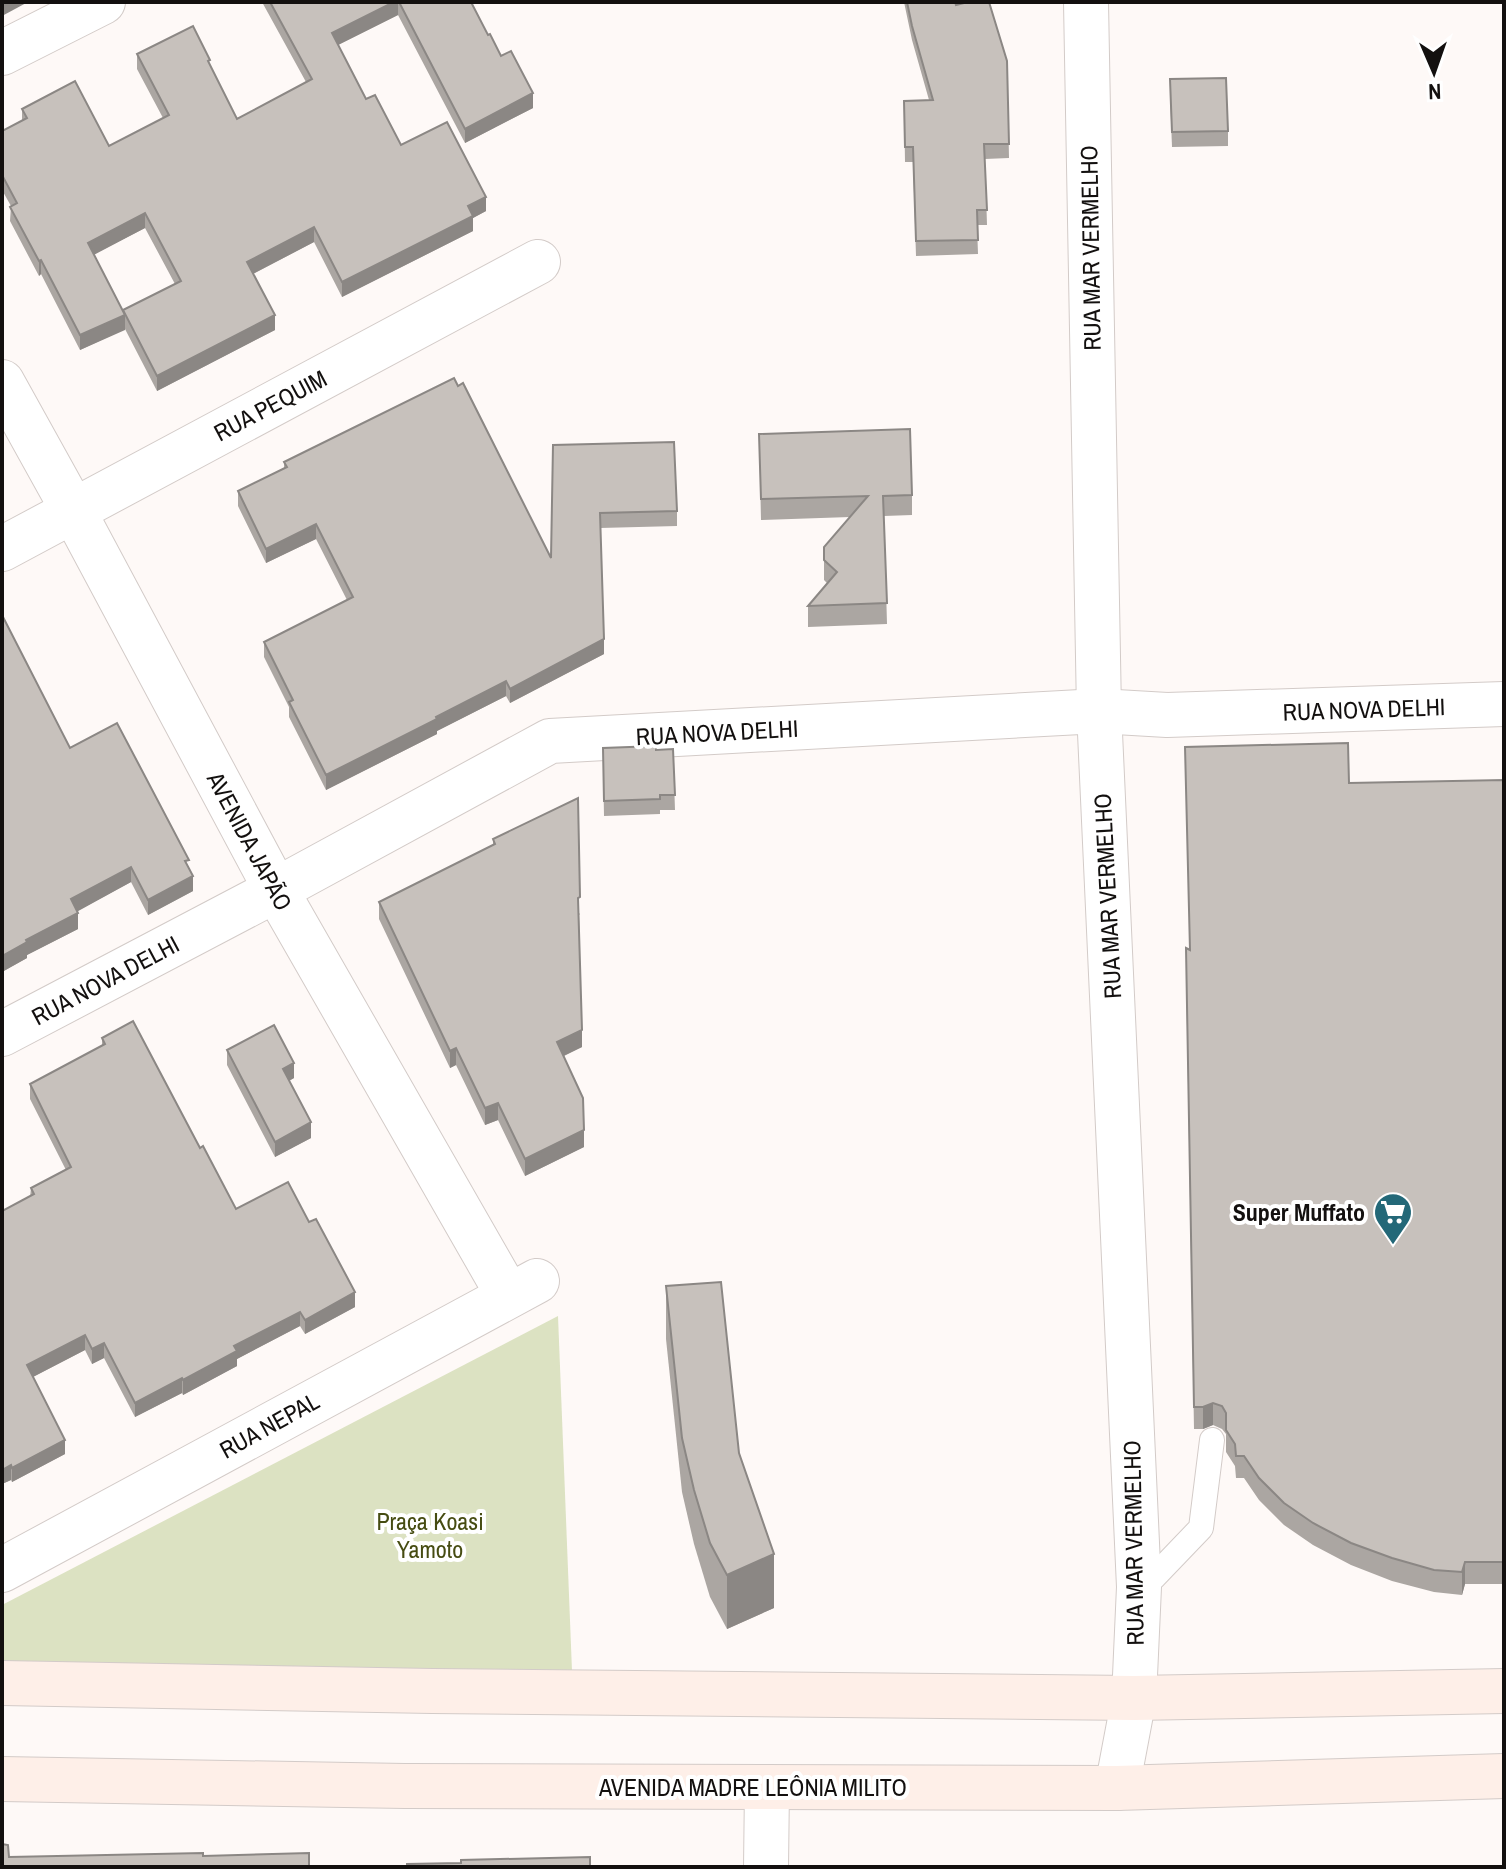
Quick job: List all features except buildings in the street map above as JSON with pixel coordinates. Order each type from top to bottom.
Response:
[{"type":"main road","points":[[2,1683],[1134,1698],[1504,1691]]},
{"type":"main road","name":"AVENIDA MADRE LEÔNIA MILITO","points":[[2,1779],[405,1786],[1117,1788],[1504,1776]]},
{"type":"street","points":[[2,53],[103,2]]},
{"type":"street","name":"RUA MAR VERMELHO","points":[[1086,2],[1099,711],[1139,1587],[1134,1698],[1117,1788]]},
{"type":"street","name":"RUA PEQUIM","points":[[2,549],[538,262]]},
{"type":"street","name":"AVENIDA JAPÃO","points":[[2,382],[276,890],[523,1288]]},
{"type":"street","name":"RUA NOVA DELHI","points":[[2,1034],[550,741],[1099,711],[1167,715],[1504,704]]},
{"type":"street","name":"RUA NEPAL","points":[[2,1570],[523,1288]]},
{"type":"street","points":[[766,1867],[767,1787]]},
{"type":"lane","points":[[1139,1587],[1154,1577],[1201,1528],[1212,1440]]},
{"type":"green space","name":"Praça Koasi Yamoto","points":[[558,1316],[572,1671],[2,1666],[2,1605]]},
{"type":"place","name":"Super Muffato","points":[[1393,1246]]}]
